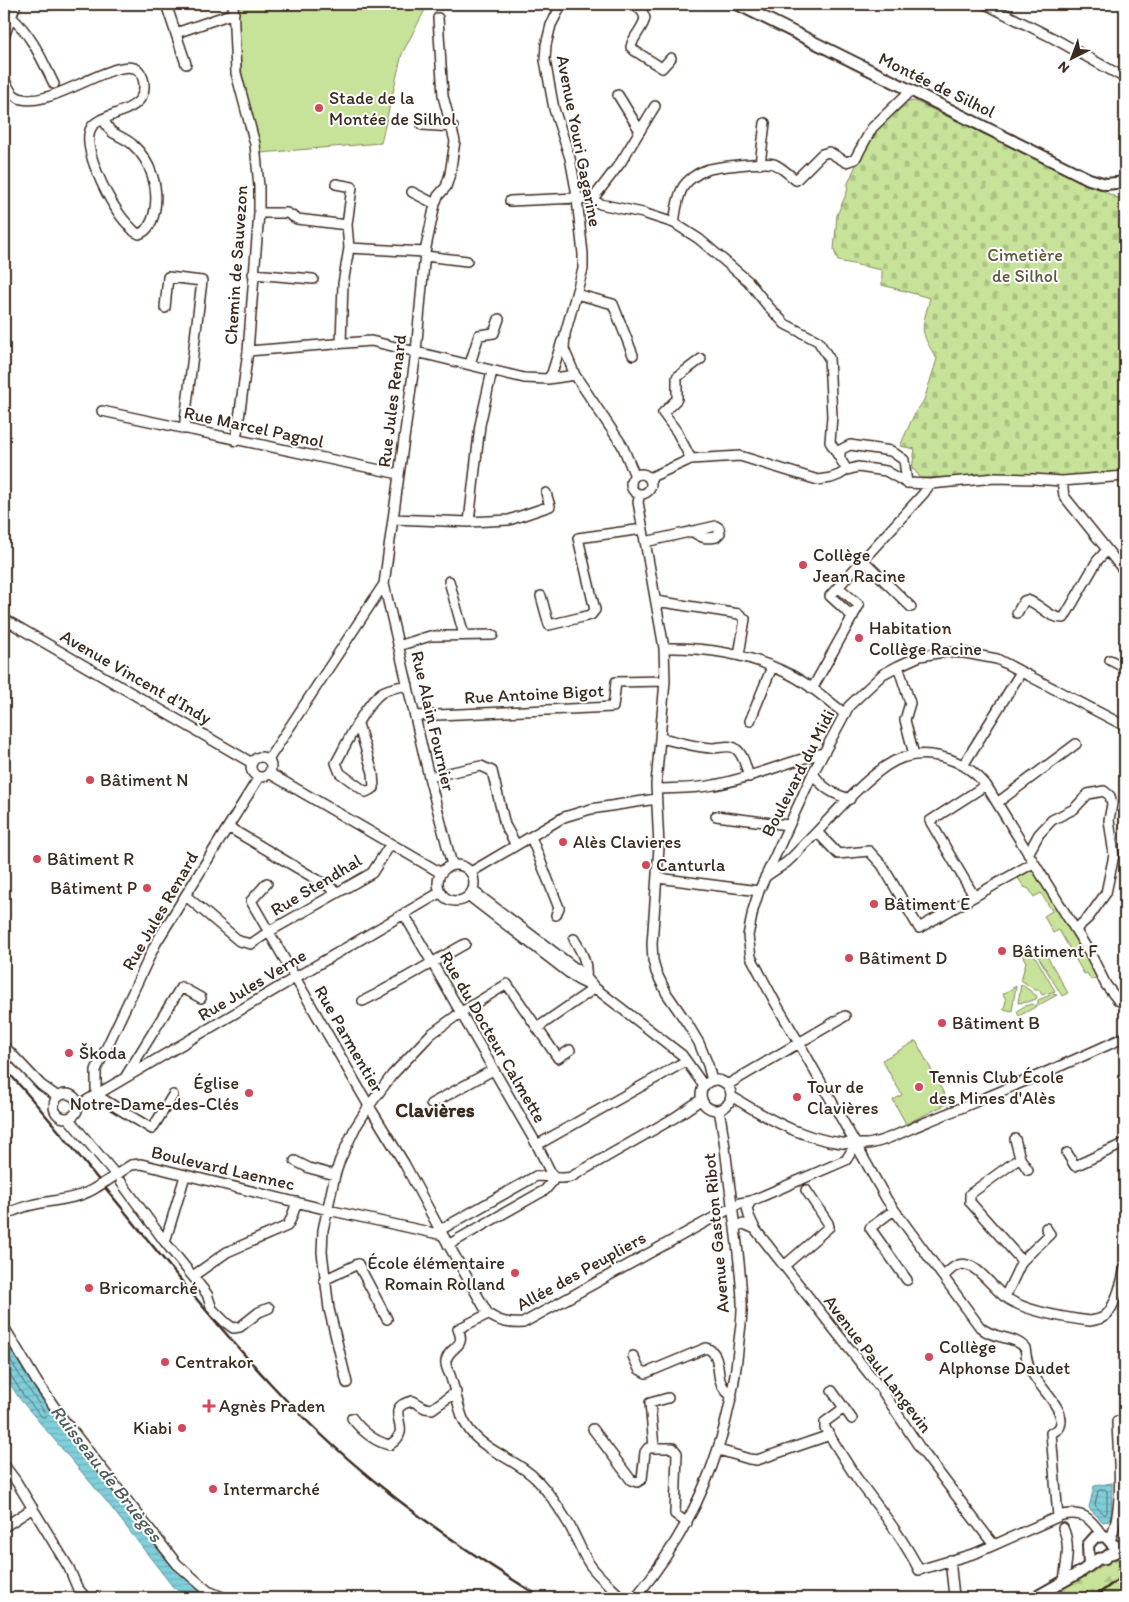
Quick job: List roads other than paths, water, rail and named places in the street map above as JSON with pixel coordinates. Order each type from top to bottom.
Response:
[{"type":"main road","name":"Montée de Silhol","points":[[737,4],[1089,179],[1106,184],[1125,182]]},
{"type":"main road","points":[[1094,1556],[1105,1558],[1105,1541]]},
{"type":"main road","points":[[1094,1556],[1088,1545],[1105,1541],[1124,1548]]},
{"type":"main road","points":[[1034,1598],[1089,1566],[1094,1556]]},
{"type":"street","points":[[4,36],[16,4]]},
{"type":"street","points":[[166,4],[186,64]]},
{"type":"street","name":"Avenue Youri Gagarine","points":[[562,4],[551,25],[546,45],[546,60],[554,109],[570,158],[578,198],[583,270],[565,334],[564,349],[575,375],[622,445],[635,476]]},
{"type":"street","points":[[633,4],[642,11],[645,18],[644,24],[632,41],[631,47],[657,67],[662,68],[671,58]]},
{"type":"street","points":[[985,4],[996,6],[1125,78]]},
{"type":"street","points":[[176,33],[234,8]]},
{"type":"street","name":"Chemin de Sauvezon","points":[[234,8],[236,73],[255,144],[259,187],[259,213],[248,351],[236,441]]},
{"type":"street","points":[[11,17],[20,25],[36,47],[54,84]]},
{"type":"street","name":"Rue Jules Renard","points":[[268,760],[384,584],[416,352],[425,254],[435,204],[438,196],[446,187],[456,141],[443,96],[438,18]]},
{"type":"street","points":[[4,79],[13,95],[24,100],[38,100],[107,72],[128,68],[134,68],[140,72],[144,87],[143,93],[137,101],[130,108],[104,119],[92,127],[89,139],[106,192],[122,218],[136,232],[139,234],[143,233],[152,220],[155,210],[155,188],[152,174],[146,160],[139,151],[122,136],[112,132],[104,119]]},
{"type":"street","points":[[674,222],[676,205],[682,188],[691,178],[706,170],[773,164],[782,168],[796,180],[822,154],[829,152],[846,162],[855,159],[872,128],[911,90]]},
{"type":"street","points":[[618,95],[640,131]]},
{"type":"street","name":"Avenue Youri Gagarine","points":[[592,200],[621,162],[655,106]]},
{"type":"street","points":[[760,164],[765,123]]},
{"type":"street","points":[[422,125],[453,127]]},
{"type":"street","points":[[336,184],[352,187],[341,343]]},
{"type":"street","points":[[412,192],[435,204]]},
{"type":"street","points":[[510,201],[578,198],[592,200],[600,204],[674,222],[699,239],[748,281],[785,324],[818,341],[830,358],[832,416],[830,442],[847,470]]},
{"type":"street","points":[[259,213],[287,213],[297,219],[348,225]]},
{"type":"street","points":[[349,248],[425,254],[467,261]]},
{"type":"street","points":[[253,274],[313,279]]},
{"type":"street","points":[[165,308],[168,277],[202,281],[184,429]]},
{"type":"street","points":[[576,294],[613,304],[633,355]]},
{"type":"street","points":[[470,364],[479,335],[494,334],[499,319]]},
{"type":"street","points":[[548,378],[552,373],[565,334]]},
{"type":"street","points":[[248,351],[371,341],[524,378],[575,375]]},
{"type":"street","points":[[690,459],[677,432],[663,413],[677,398],[677,377],[701,358]]},
{"type":"street","points":[[469,522],[480,425],[492,370]]},
{"type":"street","name":"Rue Marcel Pagnol","points":[[102,411],[236,441],[399,474]]},
{"type":"street","points":[[840,456],[840,450],[850,445],[891,451],[904,460],[907,482]]},
{"type":"street","points":[[649,478],[690,459],[740,456],[818,480],[831,478],[858,467],[886,470],[907,482],[930,484],[995,478],[1062,481],[1125,476]]},
{"type":"street","points":[[642,474],[649,478],[650,489],[643,494],[634,491],[632,481],[635,476],[642,474]]},
{"type":"street","points":[[1062,481],[1064,496],[1125,572]]},
{"type":"street","points":[[853,617],[830,596],[924,493],[930,484]]},
{"type":"street","points":[[393,519],[469,522],[509,520],[550,506],[546,493]]},
{"type":"street","points":[[640,494],[638,502],[664,648],[665,681],[656,789],[659,847],[652,944],[653,960],[656,972],[667,994],[687,1022],[699,1043],[708,1065],[708,1083],[701,1092],[702,1099],[707,1108],[720,1110],[729,1104],[731,1096],[728,1085],[720,1081],[708,1083]]},
{"type":"street","points":[[541,596],[549,625],[591,615],[595,610],[578,538],[643,529]]},
{"type":"street","points":[[646,542],[692,532]]},
{"type":"street","points":[[1017,613],[1024,601],[1027,600],[1034,602],[1054,616],[1064,618],[1097,560],[1107,550]]},
{"type":"street","points":[[1116,561],[1125,554]]},
{"type":"street","points":[[863,560],[910,607]]},
{"type":"street","points":[[449,581],[464,635]]},
{"type":"street","name":"Rue Alain Fournier","points":[[384,584],[429,777],[452,865]]},
{"type":"street","points":[[812,689],[860,605],[838,587]]},
{"type":"street","points":[[656,601],[743,616],[745,619],[739,655]]},
{"type":"street","name":"Avenue Vincent d'Indy","points":[[4,619],[252,763]]},
{"type":"street","points":[[398,646],[430,636],[493,635]]},
{"type":"street","points":[[664,648],[695,649],[739,655],[772,667],[788,674],[812,689],[845,714]]},
{"type":"street","name":"Boulevard du Midi","points":[[1060,1516],[1051,1433],[1059,1428],[1061,1424],[1059,1410],[1031,1373],[1025,1348],[1014,1341],[988,1334],[980,1327],[887,1200],[774,1002],[751,957],[748,936],[759,890],[823,753],[849,706],[883,674],[920,656],[951,652],[965,653],[997,660],[1125,726]]},
{"type":"street","points":[[1110,660],[1125,668]]},
{"type":"street","points":[[898,666],[910,704],[905,720],[914,755]]},
{"type":"street","points":[[750,721],[772,667]]},
{"type":"street","points":[[964,764],[1020,672]]},
{"type":"street","name":"Rue Antoine Bigot","points":[[415,716],[613,707],[616,682],[665,681]]},
{"type":"street","points":[[358,724],[373,774],[374,788],[366,792],[340,773],[336,763],[358,724],[368,707],[382,692],[408,684]]},
{"type":"street","points":[[660,738],[713,748],[730,746],[736,749],[744,760],[749,777]]},
{"type":"street","points":[[997,803],[1076,744]]},
{"type":"street","points":[[656,789],[712,786],[749,777],[808,756],[823,753]]},
{"type":"street","points":[[765,877],[788,861],[850,798],[887,765],[914,755],[941,756],[964,764],[976,773],[986,785],[1076,929],[1106,986],[1118,1000],[1125,1004]]},
{"type":"street","points":[[261,757],[268,760],[271,769],[269,773],[259,777],[252,772],[252,763],[257,758],[261,757]]},
{"type":"street","points":[[429,777],[480,766],[492,771],[506,825],[516,845]]},
{"type":"street","points":[[269,773],[440,873]]},
{"type":"street","points":[[813,773],[818,781],[835,795],[850,798]]},
{"type":"street","name":"Rue Jules Renard","points":[[96,1096],[96,1070],[156,943],[259,777]]},
{"type":"street","points":[[974,896],[930,821],[986,785]]},
{"type":"street","points":[[1028,854],[1039,834],[1052,820],[1074,809],[1088,794],[1104,791],[1110,796],[1112,804],[1109,820],[1114,855],[1106,894],[1089,917],[1076,929]]},
{"type":"street","points":[[471,872],[564,817],[579,812],[656,799]]},
{"type":"street","points":[[716,816],[788,825]]},
{"type":"street","points":[[228,827],[338,892]]},
{"type":"street","points":[[817,832],[838,854],[869,851],[882,864],[919,928],[1033,863]]},
{"type":"street","points":[[531,837],[560,908],[556,914]]},
{"type":"street","name":"Rue Stendhal","points":[[295,978],[270,931],[372,873],[390,845]]},
{"type":"street","points":[[452,865],[463,866],[471,872],[474,884],[471,893],[457,901],[451,900],[441,892],[438,886],[440,873],[445,868],[452,865]]},
{"type":"street","points":[[658,878],[759,890]]},
{"type":"street","points":[[186,896],[239,941],[251,944],[270,931],[251,901],[267,883]]},
{"type":"street","name":"Rue Jules Verne","points":[[79,1105],[441,892]]},
{"type":"street","points":[[471,893],[578,980],[595,988],[682,1055],[708,1083]]},
{"type":"street","points":[[471,893],[586,977],[595,988]]},
{"type":"street","name":"Rue du Docteur Calmette","points":[[404,914],[537,1145],[553,1177]]},
{"type":"street","points":[[574,939],[584,957],[587,970],[586,977]]},
{"type":"street","points":[[363,1001],[465,944]]},
{"type":"street","name":"Rue Parmentier","points":[[295,978],[368,1106],[404,1163],[448,1245]]},
{"type":"street","points":[[347,1382],[329,1309],[324,1280],[323,1230],[335,1175],[349,1140],[368,1106],[392,1075],[431,1034],[511,981],[537,1028],[558,1058],[570,1050]]},
{"type":"street","points":[[125,1079],[181,987],[200,998]]},
{"type":"street","points":[[537,1028],[595,988]]},
{"type":"street","points":[[728,1085],[844,1016]]},
{"type":"street","points":[[731,1096],[771,1121],[797,1133],[828,1141],[873,1144],[1125,1037]]},
{"type":"street","points":[[4,1046],[41,1085],[58,1097]]},
{"type":"street","points":[[537,1145],[686,1061]]},
{"type":"street","points":[[432,1104],[493,1070]]},
{"type":"street","points":[[64,1094],[71,1095],[79,1105],[76,1114],[68,1118],[62,1117],[54,1108],[58,1097],[64,1094]]},
{"type":"street","points":[[96,1096],[152,1129],[173,1095]]},
{"type":"street","points":[[441,1233],[536,1176],[563,1179],[571,1177],[674,1118],[702,1099]]},
{"type":"street","name":"Avenue Gaston Ribot","points":[[635,1598],[660,1566],[687,1523],[706,1484],[719,1450],[732,1397],[742,1303],[735,1226],[720,1110]]},
{"type":"street","points":[[68,1118],[119,1178],[165,1242],[207,1294],[212,1309],[224,1322],[233,1328],[240,1327],[259,1312],[269,1308]]},
{"type":"street","points":[[1015,1139],[1020,1158],[1028,1170]]},
{"type":"street","points":[[1067,1153],[1075,1166],[1125,1143]]},
{"type":"street","name":"Allée des Peupliers","points":[[488,1314],[499,1321],[510,1324],[523,1323],[732,1209],[740,1202],[751,1200],[846,1160],[856,1144]]},
{"type":"street","points":[[1020,1158],[970,1194],[970,1202],[1022,1262]]},
{"type":"street","points":[[295,1161],[309,1168],[335,1175]]},
{"type":"street","name":"Boulevard Laennec","points":[[4,1216],[23,1206],[82,1195],[107,1181],[119,1178],[131,1165],[141,1164],[328,1210],[441,1233]]},
{"type":"street","points":[[165,1242],[185,1176]]},
{"type":"street","points":[[553,1177],[552,1182],[545,1190],[448,1245],[488,1314],[458,1329],[462,1337],[446,1360],[446,1365],[463,1418],[471,1433],[486,1446],[520,1466],[538,1481],[566,1519],[579,1548],[591,1567],[622,1598]]},
{"type":"street","points":[[784,1266],[829,1227],[806,1190]]},
{"type":"street","points":[[750,1220],[747,1208],[751,1200]]},
{"type":"street","points":[[192,1276],[227,1252],[287,1226],[297,1202]]},
{"type":"street","points":[[732,1209],[740,1212],[750,1220]]},
{"type":"street","points":[[894,1210],[870,1228],[907,1280]]},
{"type":"street","name":"Avenue Paul Langevin","points":[[750,1220],[755,1229],[880,1389],[915,1440],[993,1544]]},
{"type":"street","points":[[735,1226],[744,1224],[755,1229]]},
{"type":"street","points":[[1006,1297],[1022,1262],[1050,1234],[1046,1228]]},
{"type":"street","points":[[324,1280],[358,1264],[387,1319]]},
{"type":"street","points":[[944,1276],[959,1265],[967,1265],[974,1268],[1006,1297],[1026,1308],[1090,1321],[1107,1315],[1112,1308],[1124,1271]]},
{"type":"street","points":[[4,1327],[53,1405],[177,1564],[208,1591],[225,1598]]},
{"type":"street","points":[[634,1356],[639,1369],[646,1373],[706,1348],[710,1349],[718,1365],[720,1382],[732,1397]]},
{"type":"street","points":[[832,1391],[852,1419]]},
{"type":"street","points":[[352,1418],[359,1427],[380,1443],[389,1445],[397,1441],[401,1434],[402,1429],[397,1414],[400,1407],[405,1403],[413,1401],[425,1408],[432,1409],[456,1392]]},
{"type":"street","points":[[654,1447],[650,1403],[668,1398]]},
{"type":"street","points":[[844,1408],[825,1422],[825,1428],[854,1475],[911,1554],[919,1570],[976,1553],[1060,1516],[1073,1513],[1088,1517],[1105,1541],[1114,1530],[1117,1521],[1119,1498],[1117,1421]]},
{"type":"street","points":[[593,1430],[631,1480],[638,1482],[642,1478],[645,1452],[648,1448],[674,1448],[677,1453],[675,1514],[687,1523]]},
{"type":"street","points":[[719,1450],[757,1460],[830,1435]]},
{"type":"street","points":[[4,1465],[33,1508],[86,1598]]},
{"type":"street","points":[[4,1527],[33,1508]]},
{"type":"street","points":[[1063,1528],[1067,1537],[1068,1547],[1064,1581]]},
{"type":"street","points":[[950,1560],[954,1596],[956,1598]]},
{"type":"water","points":[[4,1338],[28,1378],[55,1416],[145,1534],[182,1575],[211,1598],[188,1598],[173,1587],[107,1502],[19,1398],[4,1374]]},
{"type":"water","points":[[1112,1483],[1111,1517],[1109,1521],[1103,1522],[1089,1508],[1094,1486]]},
{"type":"railway","points":[[4,1068],[49,1119],[224,1332],[301,1415],[332,1445],[398,1500],[468,1551],[542,1598]]},
{"type":"railway","points":[[1093,1598],[1125,1574]]},
{"type":"place","name":"Stade de la Montée de Silhol","points":[[319,108]]},
{"type":"place","name":"Collège Jean Racine","points":[[803,565]]},
{"type":"place","name":"Habitation Collège Racine","points":[[859,638]]},
{"type":"place","name":"Bâtiment N","points":[[90,780]]},
{"type":"place","name":"Alès Clavieres","points":[[563,842]]},
{"type":"place","name":"Bâtiment R","points":[[37,859]]},
{"type":"place","name":"Canturla","points":[[646,865]]},
{"type":"place","name":"Bâtiment P","points":[[147,888]]},
{"type":"place","name":"Bâtiment E","points":[[874,904]]},
{"type":"place","name":"Bâtiment F","points":[[1002,951]]},
{"type":"place","name":"Bâtiment D","points":[[849,958]]},
{"type":"place","name":"Bâtiment B","points":[[942,1023]]},
{"type":"place","name":"Škoda","points":[[69,1053]]},
{"type":"place","name":"Tennis Club École des Mines d'Alès","points":[[919,1087]]},
{"type":"place","name":"Église Notre-Dame-des-Clés","points":[[249,1093]]},
{"type":"place","name":"Tour de Clavières","points":[[797,1097]]},
{"type":"place","name":"École élémentaire Romain Rolland","points":[[515,1273]]},
{"type":"place","name":"Bricomarché","points":[[89,1288]]},
{"type":"place","name":"Collège Alphonse Daudet","points":[[929,1357]]},
{"type":"place","name":"Centrakor","points":[[165,1362]]},
{"type":"place","name":"Agnès Praden","points":[[209,1406]]},
{"type":"place","name":"Kiabi","points":[[182,1428]]},
{"type":"place","name":"Intermarché","points":[[213,1489]]},
{"type":"district","name":"Clavières","points":[[435,1110]]},
{"type":"park label","name":"Cimetière de Silhol","points":[[1025,265]]},
{"type":"water label","name":"Ruisseau de Bruèges","points":[[107,1473]]}]
